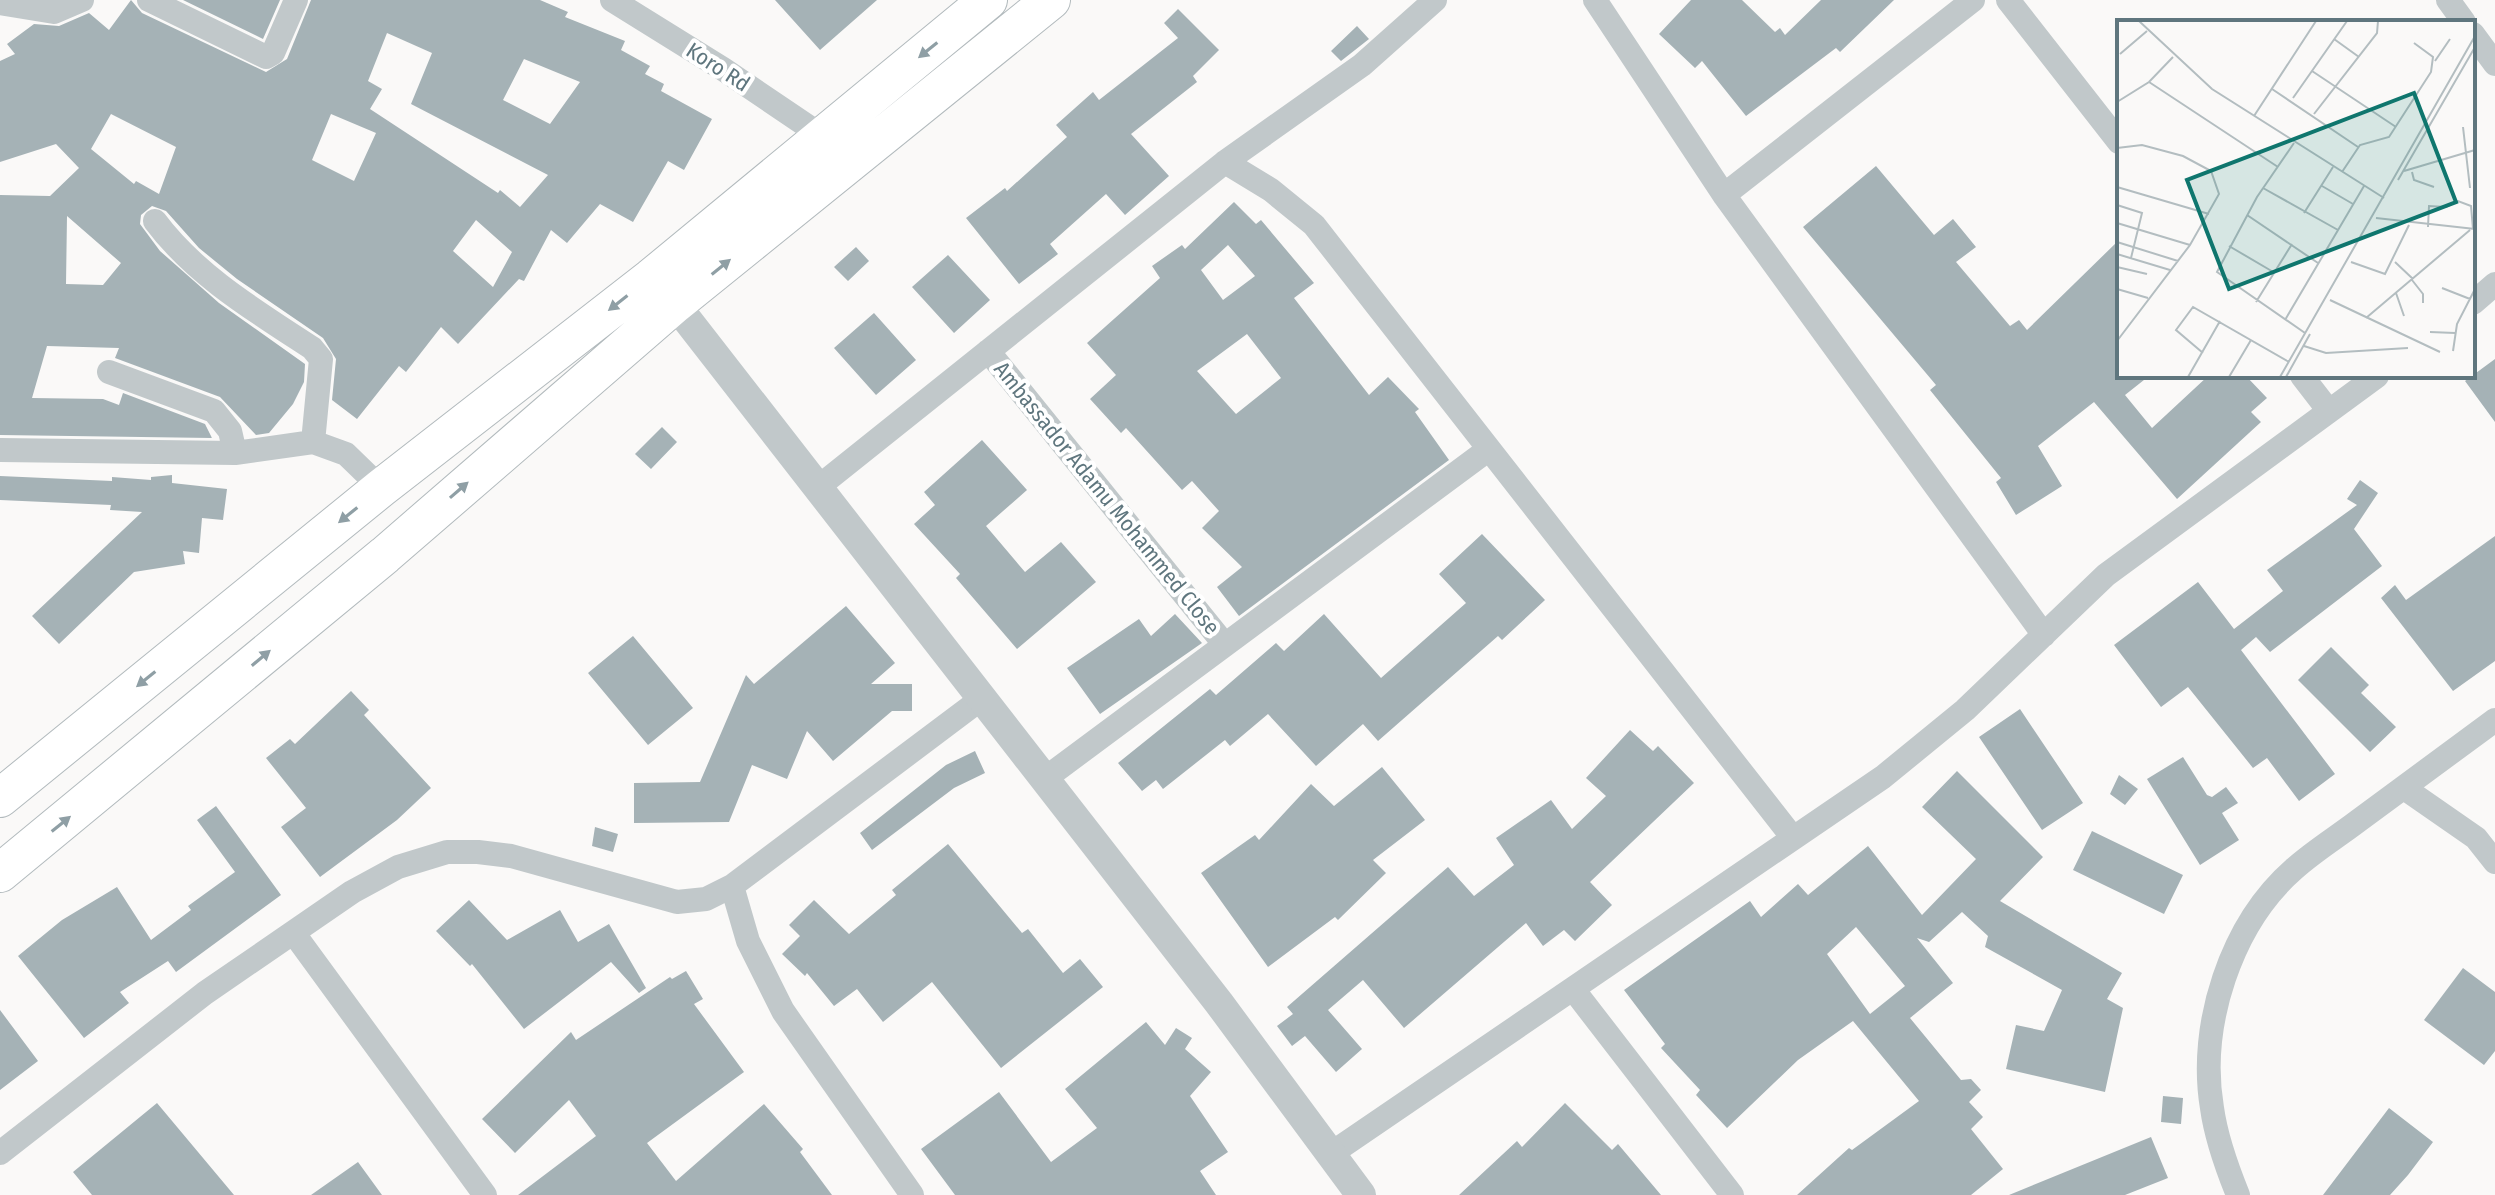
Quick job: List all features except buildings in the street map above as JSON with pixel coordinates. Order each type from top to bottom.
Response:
[{"type":"main road","points":[[0,798],[381,488],[651,278],[988,0]]},
{"type":"main road","points":[[0,873],[385,555],[675,304],[1051,0]]},
{"type":"street","points":[[0,3],[54,12],[82,0]]},
{"type":"street","points":[[149,0],[257,56],[266,57],[273,53],[296,0]]},
{"type":"street","name":"Koro Rd","points":[[612,0],[723,69],[822,136]]},
{"type":"street","points":[[817,488],[1225,162],[1362,65],[1435,0]]},
{"type":"street","points":[[1595,0],[1724,195],[2044,635]]},
{"type":"street","points":[[1724,195],[1973,0]]},
{"type":"street","points":[[2008,0],[2117,139]]},
{"type":"street","points":[[2448,0],[2463,20]]},
{"type":"street","points":[[2475,37],[2495,64]]},
{"type":"street","points":[[1225,162],[1271,190],[1314,225],[1793,838]]},
{"type":"street","points":[[155,221],[169,240],[241,302],[312,348],[321,359],[313,442]]},
{"type":"street","points":[[2475,301],[2495,284]]},
{"type":"street","points":[[675,304],[1332,1153],[1361,1195]]},
{"type":"street","name":"Ambassador Adamu Mohammed Close","points":[[988,351],[1225,645]]},
{"type":"street","points":[[109,372],[214,411],[230,431],[235,453]]},
{"type":"street","points":[[2304,378],[2329,411]]},
{"type":"street","points":[[1332,1153],[1793,838],[1919,748],[1965,710],[2106,575],[2374,378]]},
{"type":"street","points":[[0,450],[235,453],[313,442],[346,454],[381,488]]},
{"type":"street","points":[[1043,780],[1489,449]]},
{"type":"street","points":[[0,1153],[205,993],[375,879],[398,867],[447,852],[511,856],[677,902],[706,899],[732,886],[981,699]]},
{"type":"street","points":[[2238,1195],[2211,1105],[2210,1071],[2222,988],[2237,942],[2263,902],[2293,869],[2495,720]]},
{"type":"street","points":[[2404,788],[2476,838],[2495,862]]},
{"type":"street","points":[[732,886],[748,941],[783,1011],[912,1195]]},
{"type":"street","points":[[295,935],[485,1195]]},
{"type":"street","points":[[1573,989],[1732,1195]]}]
